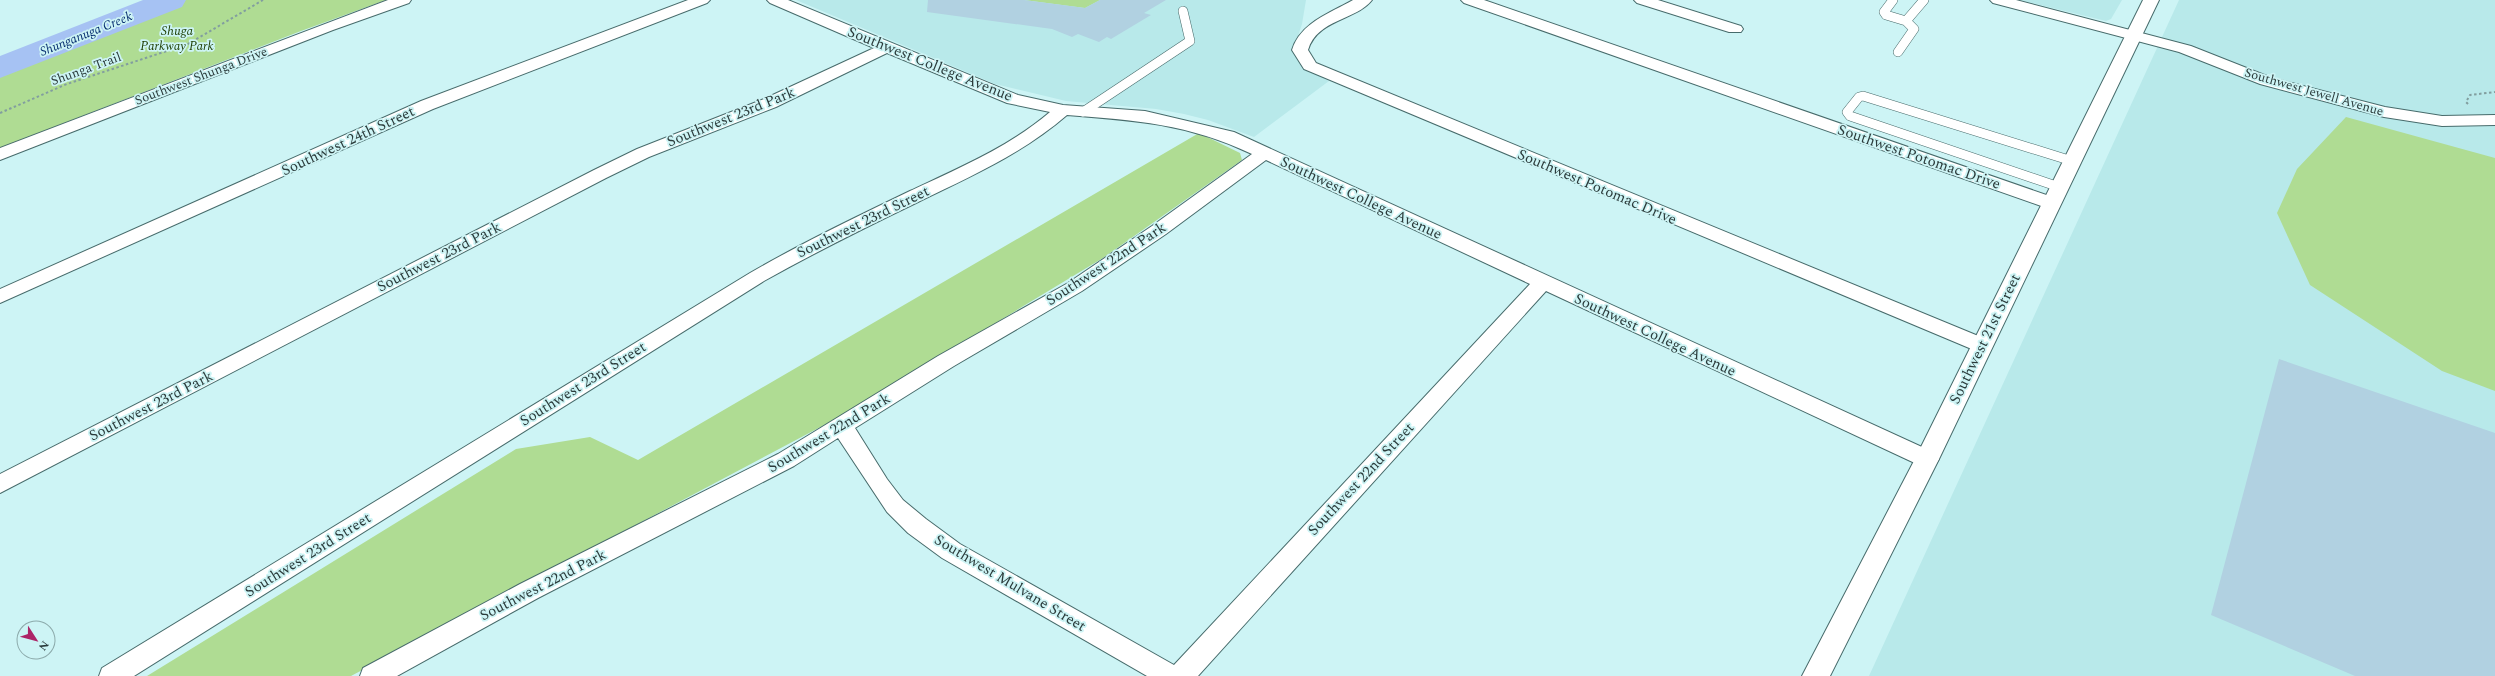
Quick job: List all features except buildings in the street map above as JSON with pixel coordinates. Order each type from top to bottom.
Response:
[{"type":"main road","name":"Southwest Shunga Drive","points":[[0,154],[327,27],[403,0]]},
{"type":"main road","name":"Southwest 21st Street","points":[[1816,676],[1927,459],[1981,345],[2151,0]]},
{"type":"street","name":"Southwest 24th Street","points":[[0,296],[467,88],[702,0]]},
{"type":"street","name":"Southwest College Avenue","points":[[775,0],[996,93],[1073,111],[1145,116],[1177,122],[1228,136],[1542,283],[1927,459]]},
{"type":"street","name":"Southwest Potomac Drive","points":[[1364,0],[1306,35],[1300,50],[1310,66],[1981,345]]},
{"type":"street","name":"Southwest Potomac Drive","points":[[1469,0],[2055,195]]},
{"type":"street","points":[[1642,0],[1735,29]]},
{"type":"street","name":"Southwest Jewell Avenue","points":[[1998,0],[2203,55],[2266,81],[2384,112],[2423,119],[2462,122],[2495,120]]},
{"type":"street","name":"Southwest 23rd Park","points":[[0,484],[600,174],[643,153],[802,89],[886,48]]},
{"type":"street","name":"Southwest 23rd Street","points":[[112,676],[757,277],[819,242],[994,158],[1073,111]]},
{"type":"street","name":"Southwest 22nd Park","points":[[373,676],[528,591],[760,474],[842,426],[946,360],[1074,288],[1160,230],[1264,153]]},
{"type":"street","name":"Southwest 22nd Street","points":[[1181,676],[1542,283]]},
{"type":"street","name":"Southwest Mulvane Street","points":[[842,426],[879,486],[895,506],[917,526],[951,551],[1170,676]]},
{"type":"lane","points":[[1893,0],[1884,12],[1886,15],[1906,21],[1914,29],[1898,52]]},
{"type":"lane","points":[[1906,21],[1924,0]]},
{"type":"lane","points":[[1073,111],[1190,41],[1183,12]]},
{"type":"lane","points":[[2055,195],[1850,116],[1847,112],[1859,97],[1863,96],[2072,161]]},
{"type":"path","name":"Shunga Trail","points":[[0,113],[66,84],[188,44],[263,0]]},
{"type":"shaded area","points":[[796,0],[1306,0],[1302,24],[1294,48],[1297,59],[1309,71],[1329,81],[1254,137],[1208,120],[1184,114],[1156,109],[1066,101],[995,84]]},
{"type":"shaded area","points":[[2020,0],[2122,0],[2111,19],[2106,21]]},
{"type":"shaded area","points":[[2179,0],[2495,0],[2495,676],[1869,676]]},
{"type":"green space","name":"Shuga Parkway Park","points":[[171,0],[386,0],[301,31],[0,148],[0,68]]},
{"type":"green space","points":[[1024,0],[1100,0],[1085,8]]},
{"type":"green space","points":[[2346,117],[2495,158],[2495,391],[2442,371],[2310,285],[2277,213],[2297,169]]},
{"type":"green space","points":[[1199,133],[1240,153],[1242,160],[1103,258],[845,414],[351,676],[147,676],[516,449],[590,437],[638,460]]},
{"type":"waterway","name":"Shunganuga Creek","points":[[0,68],[171,0]]}]
